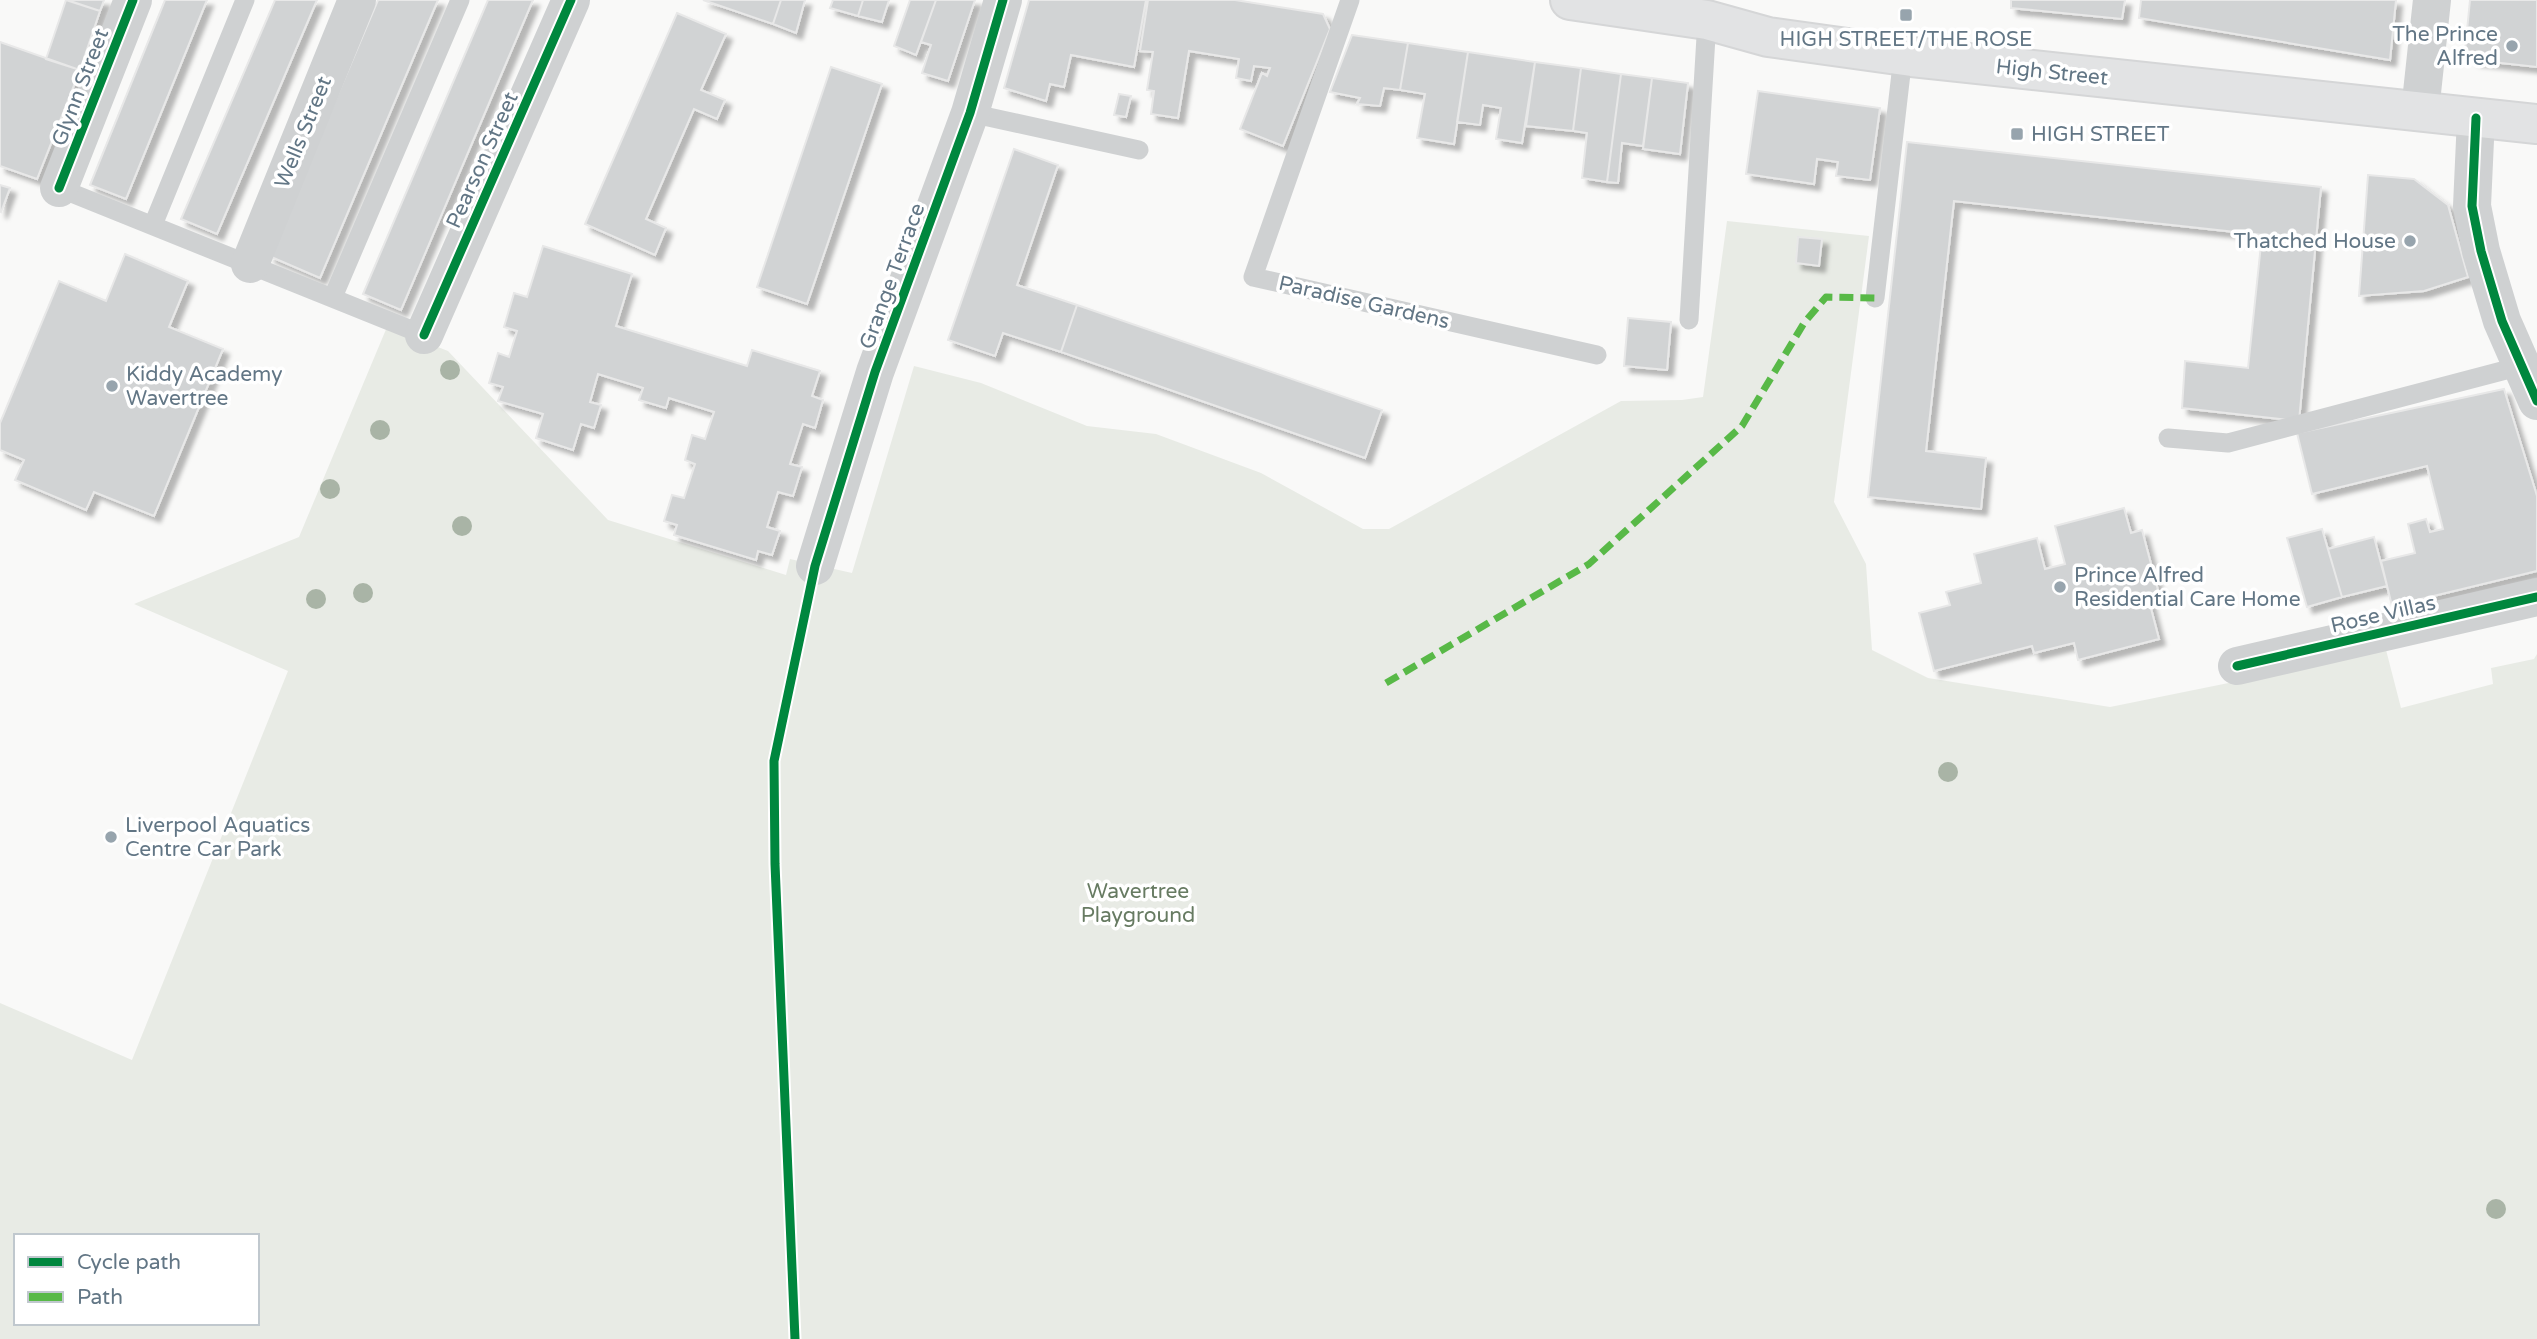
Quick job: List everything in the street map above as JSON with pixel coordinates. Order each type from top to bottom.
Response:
[{"type":"main road","name":"High Street","points":[[1583,1],[1707,20],[1768,37],[1903,56],[2537,124]]},
{"type":"street","name":"Glynn Street","points":[[60,188],[133,0]]},
{"type":"street","name":"Wells Street","points":[[250,264],[357,0]]},
{"type":"street","name":"Pearson Street","points":[[424,335],[571,0]]},
{"type":"street","name":"Grange Terrace","points":[[816,566],[876,372],[970,113],[1003,0]]},
{"type":"street","points":[[2420,111],[2432,0]]},
{"type":"street","points":[[2476,118],[2472,206],[2481,251],[2502,321],[2537,401]]},
{"type":"street","name":"Rose Villas","points":[[2237,666],[2537,597]]},
{"type":"lane","points":[[153,225],[245,0]]},
{"type":"lane","points":[[332,298],[460,0]]},
{"type":"lane","name":"Paradise Gardens","points":[[1350,0],[1253,277],[1597,355]]},
{"type":"lane","points":[[1689,320],[1707,20]]},
{"type":"lane","points":[[1875,298],[1903,56]]},
{"type":"lane","points":[[970,113],[1139,150]]},
{"type":"lane","points":[[60,188],[424,335]]},
{"type":"lane","points":[[2168,438],[2228,443],[2521,366]]},
{"type":"green space","name":"Wavertree Playground","points":[[1727,221],[1869,236],[1834,502],[1866,564],[1872,650],[1928,678],[2110,707],[2268,675],[2385,646],[2401,708],[2493,684],[2491,668],[2534,659],[2537,654],[2537,1339],[0,1339],[0,1003],[132,1060],[288,671],[134,604],[299,537],[387,327],[448,351],[608,520],[786,575],[790,559],[852,573],[914,366],[981,383],[1087,426],[1156,434],[1261,473],[1363,529],[1389,529],[1621,401],[1703,397]]},
{"type":"building","points":[[66,0],[100,11],[80,70],[46,59]]},
{"type":"building","points":[[67,0],[104,0],[100,11]]},
{"type":"building","points":[[165,0],[207,0],[126,199],[90,185]]},
{"type":"building","points":[[275,0],[317,0],[217,234],[181,219]]},
{"type":"building","points":[[378,0],[438,0],[320,278],[269,256]]},
{"type":"building","points":[[488,0],[533,0],[401,310],[363,294]]},
{"type":"building","points":[[703,0],[781,0],[773,24]]},
{"type":"building","points":[[781,0],[805,0],[796,33],[773,24]]},
{"type":"building","points":[[833,0],[863,0],[858,16],[830,8]]},
{"type":"building","points":[[863,0],[889,0],[882,22],[858,16]]},
{"type":"building","points":[[910,0],[936,0],[916,55],[894,46]]},
{"type":"building","points":[[936,0],[975,0],[948,81],[922,73],[931,45],[921,42]]},
{"type":"building","points":[[1029,0],[1146,0],[1134,67],[1071,55],[1064,87],[1050,84],[1046,101],[1004,88]]},
{"type":"building","points":[[1148,0],[1235,0],[1323,14],[1330,29],[1283,146],[1240,129],[1262,73],[1267,76],[1270,68],[1254,66],[1251,81],[1236,78],[1239,59],[1189,51],[1178,118],[1151,114],[1154,91],[1147,90],[1153,52],[1140,51]]},
{"type":"building","points":[[2011,0],[2125,0],[2122,19],[2011,8]]},
{"type":"building","points":[[2141,0],[2396,0],[2390,60],[2139,18]]},
{"type":"building","points":[[2470,0],[2537,0],[2537,67],[2474,60],[2465,51]]},
{"type":"building","points":[[677,13],[726,34],[701,90],[725,100],[717,119],[694,109],[646,219],[666,228],[655,255],[585,224]]},
{"type":"building","points":[[1352,35],[1408,43],[1400,90],[1384,88],[1380,106],[1357,104],[1360,98],[1330,92]]},
{"type":"building","points":[[0,42],[80,70],[37,179],[0,166]]},
{"type":"building","points":[[1408,43],[1468,52],[1454,144],[1417,138],[1425,94],[1400,90]]},
{"type":"building","points":[[1468,52],[1535,62],[1522,143],[1496,139],[1501,108],[1483,105],[1480,125],[1457,122]]},
{"type":"building","points":[[1535,62],[1581,68],[1573,131],[1526,126]]},
{"type":"building","points":[[831,67],[882,84],[807,304],[757,287]]},
{"type":"building","points":[[1581,68],[1621,74],[1607,182],[1582,178],[1587,133],[1573,131]]},
{"type":"building","points":[[1621,74],[1652,78],[1643,146],[1622,143],[1618,183],[1607,182]]},
{"type":"building","points":[[1652,78],[1688,83],[1680,154],[1643,149]]},
{"type":"building","points":[[1758,91],[1880,108],[1870,180],[1836,176],[1838,162],[1817,159],[1814,184],[1746,174]]},
{"type":"building","points":[[1119,94],[1131,96],[1126,117],[1114,115]]},
{"type":"building","points":[[1907,142],[2321,187],[2299,421],[2182,408],[2185,361],[2248,368],[2262,235],[1954,201],[1926,451],[1986,458],[1981,509],[1868,497]]},
{"type":"building","points":[[1014,149],[1058,165],[1017,285],[1077,305],[1061,352],[1003,333],[995,356],[948,340]]},
{"type":"building","name":"Thatched House","points":[[2368,175],[2414,179],[2448,205],[2468,277],[2424,291],[2359,296]]},
{"type":"building","points":[[0,185],[10,188],[1,212],[0,211]]},
{"type":"building","points":[[1798,237],[1822,239],[1819,266],[1796,263]]},
{"type":"building","points":[[543,246],[632,274],[616,326],[747,366],[752,350],[820,371],[812,396],[823,400],[815,428],[803,424],[790,464],[802,467],[793,496],[778,492],[767,527],[780,531],[772,555],[758,551],[756,560],[674,535],[677,525],[664,521],[672,495],[684,498],[695,464],[685,460],[692,435],[705,439],[714,412],[669,398],[666,408],[639,400],[643,388],[598,374],[590,402],[601,405],[594,428],[581,424],[573,450],[536,438],[543,414],[498,401],[503,387],[489,383],[498,353],[509,357],[517,331],[504,327],[514,293],[527,297]]},
{"type":"building","name":"Kiddy Academy Wavertree","points":[[125,254],[188,281],[169,327],[223,349],[154,516],[94,492],[86,510],[15,480],[24,460],[0,450],[0,423],[59,281],[106,301]]},
{"type":"building","points":[[1077,305],[1382,410],[1365,458],[1061,352]]},
{"type":"building","points":[[1628,318],[1671,322],[1667,370],[1624,366]]},
{"type":"building","points":[[2504,389],[2537,496],[2537,571],[2392,606],[2381,561],[2415,553],[2408,524],[2426,519],[2430,532],[2443,529],[2427,466],[2312,494],[2297,433]]},
{"type":"building","name":"Prince Alfred Residential Care Home","points":[[2124,508],[2131,533],[2142,530],[2159,594],[2148,597],[2159,639],[2078,660],[2074,643],[2034,653],[2032,646],[1934,671],[1919,613],[1950,605],[1946,592],[1981,583],[1974,554],[2037,538],[2045,569],[2065,564],[2055,526]]},
{"type":"building","points":[[2322,529],[2342,597],[2307,607],[2287,538]]},
{"type":"building","points":[[2374,537],[2387,586],[2342,597],[2328,549]]},
{"type":"marked path","points":[[1386,683],[1589,564],[1742,426],[1804,323],[1826,297],[1875,298]]},
{"type":"cycle path","points":[[59,188],[133,0]]},
{"type":"cycle path","points":[[424,335],[571,0]]},
{"type":"cycle path","points":[[795,1339],[775,864],[774,761],[815,566],[875,372],[970,113],[1003,0]]},
{"type":"cycle path","points":[[2476,118],[2472,206],[2481,251],[2502,321],[2537,401]]},
{"type":"cycle path","points":[[2237,666],[2537,597]]},
{"type":"place","name":"HIGH STREET/THE ROSE","points":[[1906,15]]},
{"type":"place","name":"The Prince Alfred","points":[[2512,46]]},
{"type":"place","name":"HIGH STREET","points":[[2017,134]]},
{"type":"place","name":"Thatched House","points":[[2410,241]]},
{"type":"place","name":"Kiddy Academy Wavertree","points":[[112,386]]},
{"type":"place","name":"Prince Alfred Residential Care Home","points":[[2060,587]]},
{"type":"place","name":"Liverpool Aquatics Centre Car Park","points":[[111,837]]}]
